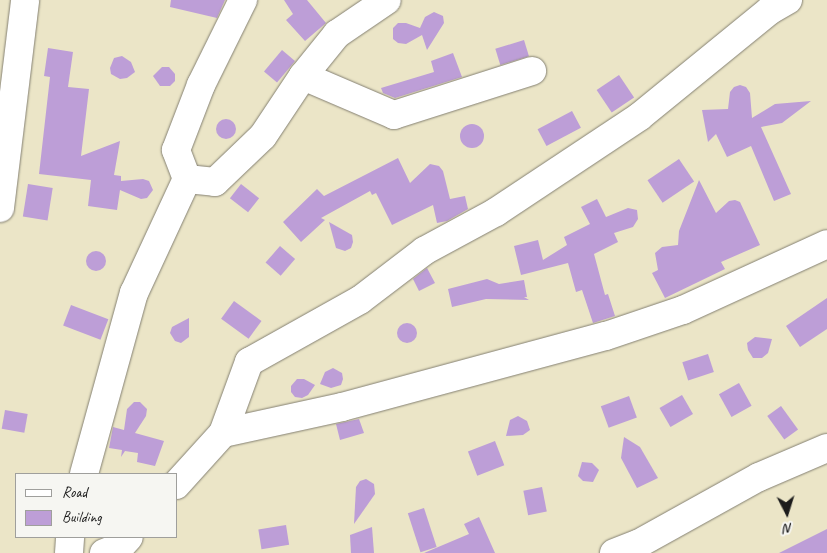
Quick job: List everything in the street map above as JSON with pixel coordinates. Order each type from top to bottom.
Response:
[{"type":"street","points":[[0,208],[25,0]]},
{"type":"street","points":[[84,473],[134,293],[187,178],[176,150],[201,85],[243,0]]},
{"type":"street","points":[[187,178],[215,182],[263,136],[303,76],[337,34],[387,0]]},
{"type":"street","points":[[178,483],[223,434],[249,362],[360,300],[424,251],[496,212],[639,117],[768,11],[788,0]]},
{"type":"street","points":[[303,76],[394,114],[532,71]]},
{"type":"street","points":[[223,434],[342,407],[606,336],[683,310],[827,244]]},
{"type":"street","points":[[614,553],[638,544],[759,477],[827,448]]},
{"type":"street","points":[[69,553],[70,538]]},
{"type":"street","points":[[104,553],[120,546],[128,538]]},
{"type":"building","points":[[171,0],[225,0],[217,18],[170,7]]},
{"type":"building","points":[[284,0],[307,0],[326,23],[305,41],[286,20],[293,14]]},
{"type":"building","points":[[434,12],[443,16],[444,23],[427,50],[422,35],[406,44],[398,43],[393,39],[393,28],[398,23],[406,23],[420,28],[425,17]]},
{"type":"building","points":[[524,40],[529,56],[500,65],[495,49]]},
{"type":"building","points":[[48,48],[73,52],[68,87],[89,89],[81,156],[120,141],[114,175],[121,176],[121,181],[143,179],[149,181],[153,190],[147,198],[141,199],[120,190],[117,210],[88,206],[91,180],[39,174],[50,77],[44,76]]},
{"type":"building","points":[[282,50],[295,61],[277,82],[264,71]]},
{"type":"building","points":[[453,53],[462,77],[395,98],[383,93],[381,88],[434,72],[431,61]]},
{"type":"building","points":[[122,56],[131,62],[135,72],[127,78],[120,79],[111,74],[110,68],[114,58]]},
{"type":"building","points":[[162,67],[169,67],[175,74],[175,81],[170,86],[160,86],[153,76]]},
{"type":"building","points":[[619,75],[634,97],[612,112],[597,90]]},
{"type":"building","points":[[740,85],[746,87],[750,93],[752,118],[775,104],[811,101],[782,123],[761,127],[791,194],[774,201],[751,146],[727,157],[716,134],[708,142],[702,110],[728,109],[730,92],[734,87]]},
{"type":"building","points":[[572,111],[581,128],[546,146],[538,129]]},
{"type":"building","points":[[226,119],[233,122],[236,129],[233,136],[226,139],[219,136],[216,129],[219,122]]},
{"type":"building","points":[[472,124],[480,128],[484,136],[480,144],[472,148],[464,144],[460,136],[464,128]]},
{"type":"building","points":[[398,158],[410,183],[430,164],[439,166],[443,171],[450,199],[465,196],[468,209],[447,221],[437,223],[433,205],[392,225],[376,193],[372,195],[370,191],[321,218],[325,220],[301,242],[283,222],[317,189],[324,196]]},
{"type":"building","points":[[679,159],[694,181],[663,203],[647,180]]},
{"type":"building","points":[[699,180],[716,213],[729,201],[735,200],[740,202],[760,245],[721,262],[725,269],[665,298],[652,273],[658,270],[655,253],[662,247],[678,245],[679,231]]},
{"type":"building","points":[[28,184],[53,188],[48,221],[23,217]]},
{"type":"building","points":[[241,184],[259,198],[248,212],[230,198]]},
{"type":"building","points":[[597,199],[606,217],[628,208],[637,210],[638,219],[633,227],[614,233],[618,242],[594,254],[605,295],[608,294],[615,316],[593,323],[582,290],[576,292],[568,263],[521,275],[514,246],[538,240],[543,260],[567,245],[564,237],[590,224],[581,207]]},
{"type":"building","points":[[329,222],[352,235],[353,242],[351,248],[345,251],[336,248]]},
{"type":"building","points":[[280,246],[295,259],[281,276],[266,263]]},
{"type":"building","points":[[96,251],[103,254],[106,261],[103,268],[96,271],[89,268],[86,261],[89,254]]},
{"type":"building","points":[[427,268],[435,283],[419,291],[413,279]]},
{"type":"building","points":[[487,279],[499,284],[524,280],[527,297],[524,297],[529,300],[486,299],[452,307],[448,289]]},
{"type":"building","points":[[827,298],[827,329],[800,347],[786,326]]},
{"type":"building","points":[[234,301],[262,321],[249,339],[221,319]]},
{"type":"building","points":[[71,305],[108,319],[100,340],[63,326]]},
{"type":"building","points":[[189,318],[189,337],[181,343],[175,341],[170,333],[172,327]]},
{"type":"building","points":[[407,323],[414,326],[417,333],[414,340],[407,343],[400,340],[397,333],[400,326]]},
{"type":"building","points":[[755,337],[772,339],[768,353],[762,358],[753,358],[748,350],[747,343]]},
{"type":"building","points":[[708,354],[714,372],[688,380],[682,362]]},
{"type":"building","points":[[333,368],[342,373],[341,385],[331,388],[320,384],[325,372]]},
{"type":"building","points":[[297,379],[304,379],[315,385],[308,395],[302,398],[295,397],[291,392],[291,386]]},
{"type":"building","points":[[739,383],[752,406],[731,417],[719,394]]},
{"type":"building","points":[[682,395],[693,414],[670,427],[659,408]]},
{"type":"building","points":[[629,396],[637,418],[609,428],[601,406]]},
{"type":"building","points":[[134,402],[140,402],[147,409],[146,416],[135,433],[164,441],[155,466],[137,462],[138,453],[125,451],[121,457],[122,450],[109,448],[113,427],[124,430],[127,409]]},
{"type":"building","points":[[781,406],[798,429],[784,439],[767,416]]},
{"type":"building","points":[[5,410],[28,414],[24,433],[2,429]]},
{"type":"building","points":[[518,416],[527,421],[530,430],[523,435],[506,436],[510,420]]},
{"type":"building","points":[[359,419],[364,433],[340,440],[336,424]]},
{"type":"building","points":[[624,437],[640,447],[658,478],[637,488],[621,458]]},
{"type":"building","points":[[495,441],[504,465],[477,476],[468,451]]},
{"type":"building","points":[[582,462],[592,463],[599,470],[593,482],[583,481],[578,476]]},
{"type":"building","points":[[366,479],[374,484],[375,494],[354,524],[356,487],[360,481]]},
{"type":"building","points":[[542,487],[547,512],[528,515],[523,491]]},
{"type":"building","points":[[424,508],[437,547],[421,552],[408,513]]},
{"type":"building","points":[[479,517],[495,553],[424,553],[469,534],[464,524]]},
{"type":"building","points":[[286,525],[289,545],[261,549],[258,529]]},
{"type":"building","points":[[372,527],[374,553],[351,553],[350,535]]},
{"type":"building","points":[[827,529],[827,553],[779,553]]}]
